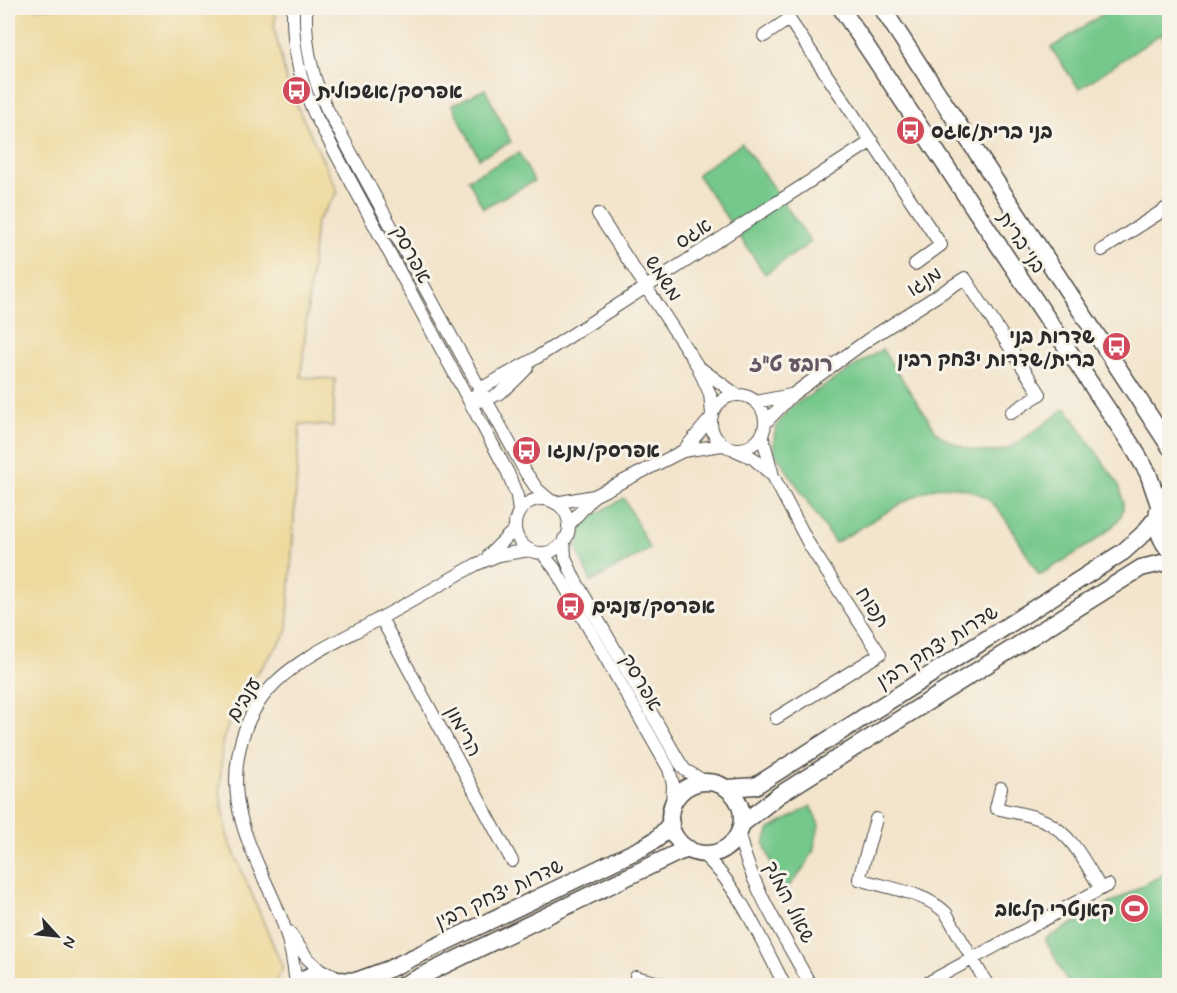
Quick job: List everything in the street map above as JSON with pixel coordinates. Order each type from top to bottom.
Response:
[{"type":"main road","name":"בני ברית","points":[[841,8],[1134,449],[1148,473],[1158,511],[1158,531],[1170,551]]},
{"type":"main road","name":"בני ברית","points":[[882,8],[1170,447]]},
{"type":"main road","name":"שדרות יצחק רבין","points":[[728,788],[755,786],[1123,552],[1143,534],[1170,489]]},
{"type":"main road","points":[[740,829],[742,813],[740,804],[728,788],[720,784],[704,781],[684,789],[672,806],[670,823],[680,843],[695,851],[713,853],[723,849],[732,843],[740,829],[779,795],[1141,568],[1170,561]]},
{"type":"main road","name":"שדרות יצחק רבין","points":[[296,986],[309,975],[356,981],[389,969],[642,849],[657,839],[670,823]]},
{"type":"main road","name":"שדרות יצחק רבין","points":[[401,986],[678,853],[695,851]]},
{"type":"street","name":"אפרסק","points":[[293,8],[293,41],[296,58],[302,84],[314,113],[508,472],[517,496],[519,512]]},
{"type":"street","name":"אפרסק","points":[[306,8],[305,24],[309,56],[315,80],[326,107],[526,473],[537,489],[553,502]]},
{"type":"street","points":[[764,36],[789,19],[941,245],[915,264]]},
{"type":"street","name":"אגס","points":[[470,401],[483,395],[536,358],[872,141]]},
{"type":"street","points":[[1102,250],[1170,206]]},
{"type":"street","name":"משמש","points":[[598,213],[697,365],[710,394],[711,416]]},
{"type":"street","name":"מנגו","points":[[764,429],[792,395],[869,339],[964,278],[1040,394],[1011,413]]},
{"type":"street","name":"משמש","points":[[697,365],[737,395]]},
{"type":"street","points":[[683,451],[711,416],[718,403],[730,396],[744,395],[756,402],[764,415],[764,429],[751,446],[735,450],[722,444],[712,433],[711,416]]},
{"type":"street","name":"מנגו","points":[[756,402],[792,395]]},
{"type":"street","name":"תפוח","points":[[764,429],[773,476],[816,555],[880,654],[776,718]]},
{"type":"street","points":[[594,496],[568,526],[564,539],[555,549],[536,551],[520,541],[515,529],[519,512],[533,501],[542,499],[553,502],[594,496],[683,451],[722,444]]},
{"type":"street","name":"תפוח","points":[[735,450],[753,458],[773,476]]},
{"type":"street","points":[[553,502],[565,513],[568,526]]},
{"type":"street","name":"ענבים","points":[[477,564],[500,546],[515,529]]},
{"type":"street","name":"אפרסק","points":[[564,539],[565,557],[574,578],[680,763],[685,770],[704,781]]},
{"type":"street","name":"אפרסק","points":[[536,551],[555,569],[669,769],[673,783],[672,806]]},
{"type":"street","name":"ענבים","points":[[296,986],[294,965],[283,924],[242,822],[236,790],[235,775],[240,745],[255,711],[275,683],[306,659],[477,564],[499,555],[536,551]]},
{"type":"street","name":"הרימון","points":[[381,618],[512,861]]},
{"type":"street","points":[[922,986],[1104,887],[1077,849],[1058,830],[1043,820],[996,808],[1001,788]]},
{"type":"street","points":[[876,819],[859,879],[922,898],[937,906],[946,914],[988,986]]},
{"type":"street","name":"שאול המלך","points":[[740,829],[746,858],[763,896],[811,986]]},
{"type":"street","points":[[695,851],[719,870],[736,894],[785,986]]},
{"type":"street","name":"ענבים","points":[[283,924],[307,958],[334,980]]},
{"type":"street","points":[[636,977],[671,986]]},
{"type":"green space","points":[[1112,8],[1169,8],[1169,43],[1161,34],[1079,89],[1051,48]]},
{"type":"green space","points":[[485,89],[511,142],[479,158],[452,105]]},
{"type":"green space","points":[[742,143],[811,242],[765,274],[697,174]]},
{"type":"green space","points":[[519,153],[534,181],[483,208],[468,179]]},
{"type":"green space","points":[[882,349],[938,434],[972,450],[990,452],[1008,448],[1066,408],[1119,485],[1123,506],[1118,521],[1085,547],[1039,575],[998,509],[980,495],[960,488],[930,489],[835,543],[774,451],[775,432],[779,422],[791,407]]},
{"type":"green space","points":[[624,498],[650,549],[591,582],[576,547],[584,521]]},
{"type":"green space","points":[[811,806],[819,825],[813,852],[802,871],[783,892],[764,844],[770,829]]},
{"type":"green space","name":"קאנטרי קלאב","points":[[1169,871],[1169,985],[1069,985],[1045,939]]},
{"type":"sand","points":[[8,8],[277,8],[274,27],[288,87],[338,192],[316,223],[301,377],[335,379],[333,426],[300,424],[287,633],[237,700],[222,743],[220,792],[228,838],[283,968],[274,985],[8,985]]},
{"type":"place","name":"אפרסק/אשכולית","points":[[296,91]]},
{"type":"place","name":"בני ברית/אגס","points":[[910,131]]},
{"type":"place","name":"שדרות בני ברית/שדרות יצחק רבין","points":[[1116,347]]},
{"type":"place","name":"אפרסק/מנגו","points":[[526,450]]},
{"type":"place","name":"אפרסק/ענבים","points":[[571,606]]},
{"type":"place","name":"קאנטרי קלאב","points":[[1135,909]]},
{"type":"district","name":"רובע ט\"ז","points":[[791,364]]}]
